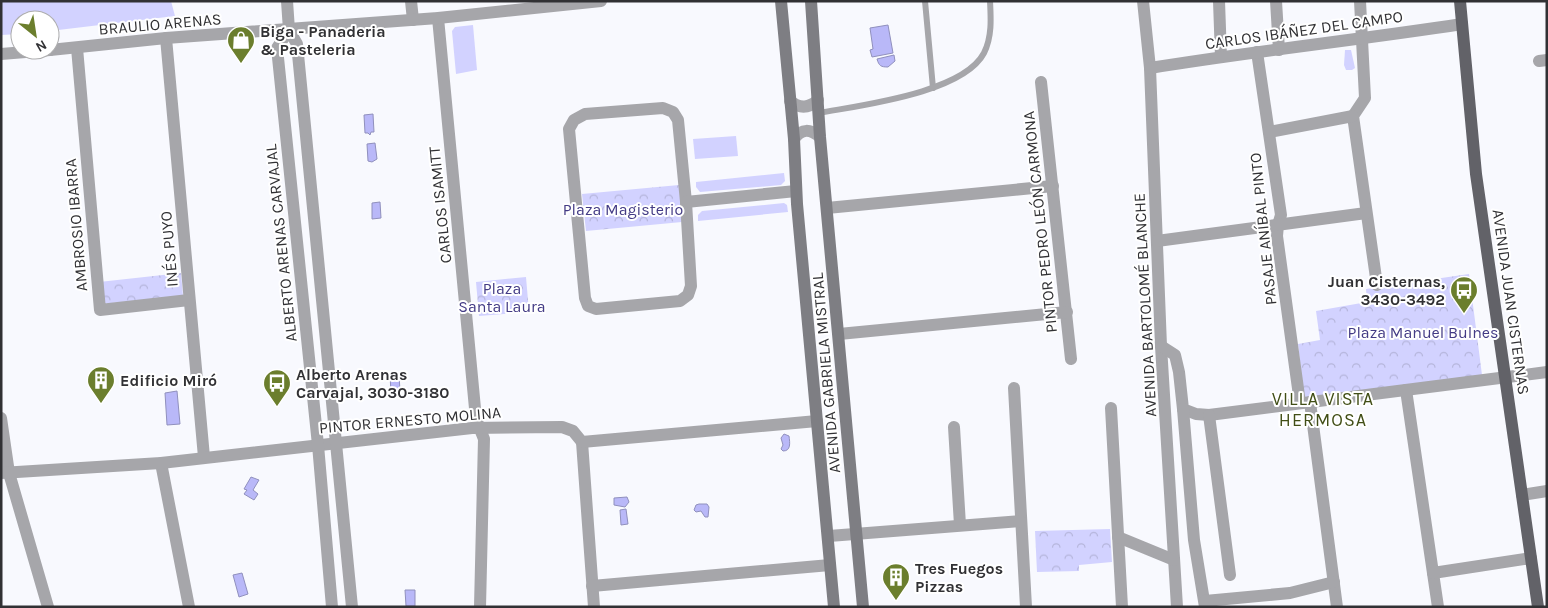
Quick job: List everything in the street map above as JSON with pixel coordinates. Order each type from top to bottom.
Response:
[{"type":"main road","name":"AVENIDA GABRIELA MISTRAL","points":[[781,1],[794,139],[796,191],[834,607]]},
{"type":"main road","name":"AVENIDA GABRIELA MISTRAL","points":[[811,1],[820,137],[863,607]]},
{"type":"main road","name":"AVENIDA JUAN CISTERNAS","points":[[1460,1],[1476,174],[1538,607]]},
{"type":"street","points":[[287,1],[289,30],[297,44],[352,607]]},
{"type":"street","points":[[411,1],[413,20]]},
{"type":"street","name":"BRAULIO ARENAS","points":[[60,49],[166,38],[438,18],[601,1]]},
{"type":"street","name":"AVENIDA BARTOLOMÉ BLANCHE","points":[[1143,1],[1150,68],[1176,607]]},
{"type":"street","points":[[1219,1],[1221,57]]},
{"type":"street","points":[[1276,1],[1279,50]]},
{"type":"street","points":[[1360,1],[1365,98],[1353,116],[1377,285]]},
{"type":"street","name":"CARLOS ISAMITT","points":[[438,18],[478,423],[484,439],[480,607]]},
{"type":"street","name":"CARLOS IBÁÑEZ DEL CAMPO","points":[[1150,68],[1462,24]]},
{"type":"street","name":"ALBERTO ARENAS CARVAJAL","points":[[289,30],[277,48],[318,445],[332,607]]},
{"type":"street","name":"INÉS PUYO","points":[[166,38],[204,457]]},
{"type":"street","name":"AMBROSIO IBARRA","points":[[77,48],[100,310],[189,300]]},
{"type":"street","name":"PASAJE ANÍBAL PINTO","points":[[1257,52],[1281,215],[1278,225],[1278,236],[1337,607]]},
{"type":"street","name":"PINTOR PEDRO LEÓN CARMONA","points":[[1041,82],[1072,359]]},
{"type":"street","points":[[790,102],[797,106],[812,105],[819,107]]},
{"type":"street","points":[[663,108],[673,112],[678,120],[686,202],[691,286],[688,295],[680,301],[596,309],[588,306],[584,298],[569,129],[574,120],[585,114],[663,108]]},
{"type":"street","points":[[1269,132],[1353,116]]},
{"type":"street","points":[[794,139],[798,133],[806,130],[813,131],[820,137]]},
{"type":"street","points":[[827,208],[1053,186]]},
{"type":"street","points":[[686,202],[796,191]]},
{"type":"street","points":[[1157,241],[1366,213]]},
{"type":"street","points":[[839,334],[1067,312]]},
{"type":"street","name":"AVENIDA BARTOLOMÉ BLANCHE","points":[[1162,346],[1175,354],[1179,372],[1194,540],[1205,604]]},
{"type":"street","points":[[1183,409],[1196,414],[1209,415],[1547,372]]},
{"type":"street","points":[[1014,388],[1026,607]]},
{"type":"street","points":[[1406,390],[1438,607]]},
{"type":"street","points":[[1111,408],[1122,607]]},
{"type":"street","points":[[1209,415],[1230,575]]},
{"type":"street","points":[[1,418],[5,473],[48,607]]},
{"type":"street","points":[[594,607],[582,442],[817,421]]},
{"type":"street","name":"PINTOR ERNESTO MOLINA","points":[[5,473],[161,463],[336,443],[478,423],[562,427],[573,431],[582,442]]},
{"type":"street","points":[[954,427],[960,525]]},
{"type":"street","points":[[161,463],[189,607]]},
{"type":"street","points":[[1522,495],[1547,491]]},
{"type":"street","points":[[829,536],[1020,521]]},
{"type":"street","points":[[1118,537],[1174,560]]},
{"type":"street","points":[[1433,573],[1531,558]]},
{"type":"street","points":[[592,586],[830,565]]},
{"type":"street","points":[[1205,604],[1290,592],[1334,582]]},
{"type":"lane","points":[[925,1],[934,88]]},
{"type":"lane","points":[[819,107],[918,94],[969,71],[983,54],[992,26],[990,1]]},
{"type":"green space","points":[[1,1],[171,1],[175,16],[60,30],[60,10],[10,10],[10,35],[1,35]]},
{"type":"green space","points":[[473,25],[477,70],[456,74],[452,31],[455,27]]},
{"type":"green space","points":[[1345,50],[1351,50],[1355,68],[1352,70],[1346,70],[1344,65]]},
{"type":"green space","points":[[736,136],[738,156],[695,159],[693,139]]},
{"type":"green space","points":[[784,173],[785,181],[781,185],[700,192],[696,187],[696,182]]},
{"type":"green space","name":"Plaza Magisterio","points":[[679,185],[682,222],[586,231],[582,194]]},
{"type":"green space","points":[[784,203],[787,205],[788,212],[698,221],[698,215],[702,211]]},
{"type":"green space","points":[[181,273],[183,296],[102,304],[99,282]]},
{"type":"green space","name":"Plaza Manuel Bulnes","points":[[1469,274],[1482,375],[1304,398],[1298,344],[1320,340],[1316,311],[1367,302],[1366,289]]},
{"type":"green space","name":"Plaza Santa Laura","points":[[526,277],[529,312],[479,316],[476,282]]},
{"type":"green space","points":[[1110,529],[1112,562],[1079,565],[1079,571],[1037,572],[1035,531]]},
{"type":"shaded area","points":[[888,25],[893,53],[872,57],[870,50],[873,49],[870,28]]},
{"type":"shaded area","points":[[894,55],[895,61],[888,67],[880,65],[877,59]]},
{"type":"shaded area","points":[[373,114],[374,132],[371,132],[370,135],[365,133],[364,115]]},
{"type":"shaded area","points":[[375,143],[377,159],[372,162],[368,161],[367,144]]},
{"type":"shaded area","points":[[380,202],[381,218],[372,219],[372,203]]},
{"type":"shaded area","points":[[399,375],[400,391],[391,392],[390,376]]},
{"type":"shaded area","points":[[177,391],[180,424],[167,425],[165,393]]},
{"type":"shaded area","points":[[784,434],[789,436],[790,444],[786,451],[781,449],[783,445],[781,438]]},
{"type":"shaded area","points":[[251,477],[259,480],[253,490],[258,494],[254,500],[244,494],[247,490],[244,489]]},
{"type":"shaded area","points":[[627,497],[629,502],[625,507],[614,505],[614,498]]},
{"type":"shaded area","points":[[707,504],[709,507],[708,517],[705,517],[701,511],[696,512],[694,510],[696,505]]},
{"type":"shaded area","points":[[626,509],[628,524],[621,525],[620,510]]},
{"type":"shaded area","points":[[242,573],[248,594],[239,597],[233,575]]},
{"type":"shaded area","points":[[405,590],[415,590],[415,606],[406,606]]},
{"type":"place","name":"Biga - Panaderia & Pasteleria","points":[[241,64]]},
{"type":"place","name":"Juan Cisternas, 3430-3492","points":[[1464,314]]},
{"type":"place","name":"Edificio Miró","points":[[101,404]]},
{"type":"place","name":"Alberto Arenas Carvajal, 3030-3180","points":[[277,407]]},
{"type":"place","name":"Tres Fuegos Pizzas","points":[[896,601]]},
{"type":"district","name":"VILLA VISTA HERMOSA","points":[[1323,409]]}]
